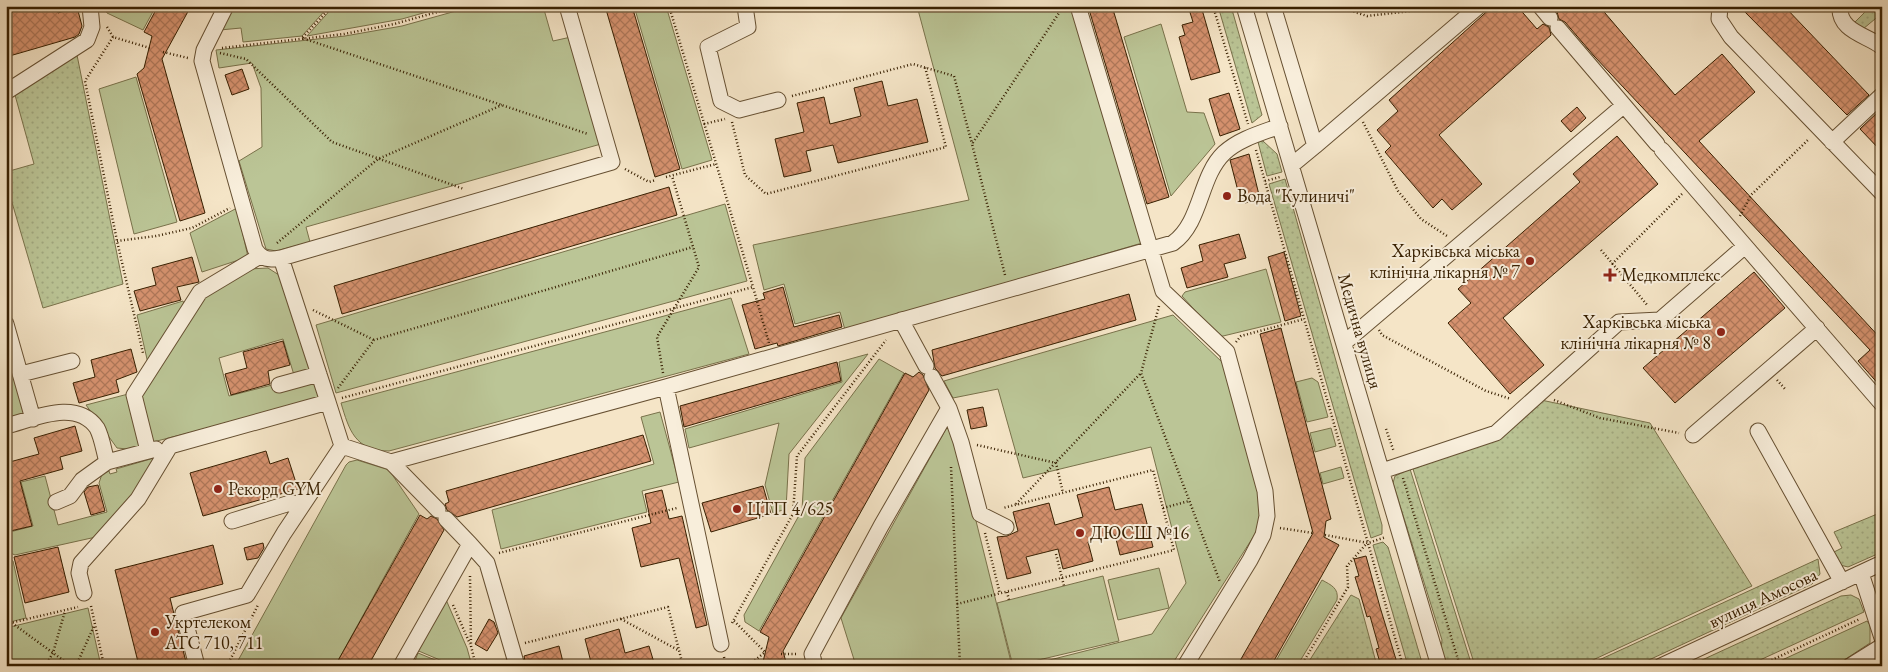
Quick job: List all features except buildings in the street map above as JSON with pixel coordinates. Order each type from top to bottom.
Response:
[{"type":"street","points":[[6,92],[86,40],[92,27],[90,6]]},
{"type":"street","points":[[226,6],[203,56],[255,249],[260,256],[268,259],[282,258],[612,162],[567,6]]},
{"type":"street","points":[[745,6],[748,28],[708,47],[721,101],[739,110],[778,100]]},
{"type":"street","points":[[1078,6],[1163,290],[1227,352],[1265,491],[1266,526],[1254,554],[1185,666]]},
{"type":"street","name":"Медична вулиця","points":[[1244,6],[1280,126],[1289,170],[1344,343],[1439,666]]},
{"type":"street","points":[[1273,6],[1315,146]]},
{"type":"street","points":[[1289,170],[1479,6]]},
{"type":"street","points":[[1540,6],[1623,106],[1882,404]]},
{"type":"street","points":[[1720,6],[1719,19],[1727,32],[1882,193]]},
{"type":"street","points":[[1840,6],[1842,18],[1854,32],[1882,47]]},
{"type":"street","points":[[1832,142],[1882,95]]},
{"type":"street","points":[[1344,343],[1623,106]]},
{"type":"street","points":[[391,462],[666,387],[1173,243],[1185,232],[1215,164],[1234,146],[1280,126]]},
{"type":"street","points":[[1382,472],[1496,432],[1540,395],[1619,322],[1660,320],[1745,246]]},
{"type":"street","points":[[148,451],[134,395],[200,292],[260,256]]},
{"type":"street","points":[[282,258],[342,446]]},
{"type":"street","points":[[901,320],[949,408],[961,442],[980,514],[1006,527]]},
{"type":"street","points":[[6,324],[33,419]]},
{"type":"street","points":[[1693,435],[1816,328]]},
{"type":"street","points":[[20,374],[72,361]]},
{"type":"street","points":[[279,386],[319,374]]},
{"type":"street","points":[[666,387],[721,644]]},
{"type":"street","points":[[56,502],[70,496],[82,480],[107,462],[328,402]]},
{"type":"street","points":[[815,666],[812,654],[881,526],[949,408]]},
{"type":"street","points":[[6,426],[62,411],[83,416],[98,430],[107,462]]},
{"type":"street","points":[[1758,430],[1842,582]]},
{"type":"street","points":[[85,601],[79,573],[81,563],[138,498],[170,446]]},
{"type":"street","points":[[342,446],[391,462],[487,562],[517,666]]},
{"type":"street","points":[[197,666],[184,612],[247,595],[303,504],[342,446]]},
{"type":"street","points":[[232,521],[290,503],[303,504]]},
{"type":"street","points":[[401,666],[470,544]]},
{"type":"street","name":"вулиця Амосова","points":[[1661,666],[1882,564]]},
{"type":"street","points":[[1861,573],[1882,638]]},
{"type":"street","points":[[1850,666],[1882,646]]},
{"type":"path","points":[[302,38],[332,6]]},
{"type":"path","points":[[203,56],[394,24],[459,6]]},
{"type":"path","points":[[669,6],[773,357]]},
{"type":"path","points":[[972,144],[1063,6]]},
{"type":"path","points":[[1213,6],[1265,181],[1403,666]]},
{"type":"path","points":[[1337,6],[1367,16],[1454,6]]},
{"type":"path","points":[[104,22],[113,38],[150,48]]},
{"type":"path","points":[[113,38],[85,81],[117,241],[148,374]]},
{"type":"path","points":[[302,38],[606,140]]},
{"type":"path","points":[[163,52],[246,60],[332,142],[488,198]]},
{"type":"path","points":[[778,100],[913,64],[954,76],[1009,289]]},
{"type":"path","points":[[731,118],[745,175],[766,194],[946,146],[925,67]]},
{"type":"path","points":[[260,256],[378,159],[503,105]]},
{"type":"path","points":[[1357,110],[1398,191],[1421,219],[1459,244]]},
{"type":"path","points":[[1751,195],[1820,129]]},
{"type":"path","points":[[612,162],[649,182],[656,180]]},
{"type":"path","points":[[666,177],[716,164]]},
{"type":"path","points":[[1265,181],[1289,170]]},
{"type":"path","points":[[666,387],[657,337],[698,266],[672,176]]},
{"type":"path","points":[[1612,264],[1692,184]]},
{"type":"path","points":[[117,241],[156,236],[192,228],[241,202]]},
{"type":"path","points":[[328,402],[374,340],[693,247]]},
{"type":"path","points":[[1600,250],[1660,320]]},
{"type":"path","points":[[328,402],[753,287]]},
{"type":"path","points":[[1015,505],[1141,373],[1163,290]]},
{"type":"path","points":[[296,302],[374,340]]},
{"type":"path","points":[[1227,352],[1241,336],[1304,319]]},
{"type":"path","points":[[1372,319],[1382,335],[1486,391],[1516,401]]},
{"type":"path","points":[[721,644],[793,514],[796,456],[901,320]]},
{"type":"path","points":[[1141,373],[1226,599]]},
{"type":"path","points":[[1776,378],[1786,390]]},
{"type":"path","points":[[1540,395],[1600,418],[1693,435]]},
{"type":"path","points":[[961,442],[1056,463]]},
{"type":"path","points":[[951,458],[960,666]]},
{"type":"path","points":[[1056,463],[1063,493]]},
{"type":"path","points":[[957,604],[1000,594],[1174,550],[1153,470],[980,514],[1000,594]]},
{"type":"path","points":[[1163,508],[1189,501]]},
{"type":"path","points":[[482,557],[691,504]]},
{"type":"path","points":[[1266,526],[1312,533]]},
{"type":"path","points":[[1324,535],[1368,543],[1390,536]]},
{"type":"path","points":[[1301,666],[1348,587],[1347,566],[1368,543]]},
{"type":"path","points":[[1056,554],[1064,586]]},
{"type":"path","points":[[470,572],[471,646]]},
{"type":"path","points":[[445,588],[471,646],[476,666]]},
{"type":"path","points":[[1007,592],[1009,600]]},
{"type":"path","points":[[6,624],[65,610],[85,601],[95,625],[104,666]]},
{"type":"path","points":[[512,647],[668,607],[682,666]]},
{"type":"path","points":[[45,666],[53,653],[65,610]]},
{"type":"path","points":[[1759,666],[1874,612]]},
{"type":"path","points":[[620,618],[679,650]]},
{"type":"path","points":[[733,621],[765,652],[748,666]]},
{"type":"path","points":[[12,623],[71,666]]},
{"type":"path","points":[[76,666],[95,625]]},
{"type":"green space","points":[[104,6],[156,6],[143,30],[107,13]]},
{"type":"green space","points":[[232,6],[329,6],[302,36],[243,42],[241,28],[220,30]]},
{"type":"green space","points":[[334,6],[398,6],[400,12],[420,6],[448,6],[402,19],[307,36]]},
{"type":"green space","points":[[474,6],[543,6],[553,41],[571,37],[601,144],[306,227],[310,242],[276,251],[266,249],[239,161],[262,147],[261,88],[252,63],[219,68],[216,50],[345,36],[402,26]]},
{"type":"green space","points":[[634,6],[666,6],[712,160],[682,169]]},
{"type":"green space","points":[[917,6],[1071,6],[1142,243],[845,330],[840,312],[795,324],[784,284],[764,290],[753,245],[969,200]]},
{"type":"green space","points":[[1218,6],[1231,6],[1262,115],[1252,123]]},
{"type":"green space","points":[[1871,6],[1880,6],[1881,14],[1863,29],[1854,23]]},
{"type":"green space","points":[[1161,24],[1187,112],[1204,113],[1215,144],[1171,196],[1124,37]]},
{"type":"green space","points":[[77,55],[123,284],[43,308],[6,182],[6,172],[34,164],[15,95]]},
{"type":"green space","points":[[136,77],[177,222],[134,234],[99,89]]},
{"type":"green space","points":[[1263,141],[1277,154],[1282,172],[1267,176],[1258,142]]},
{"type":"green space","points":[[1285,179],[1382,525],[1382,534],[1371,538],[1269,184]]},
{"type":"green space","points":[[725,204],[747,281],[336,393],[316,325]]},
{"type":"green space","points":[[237,208],[248,257],[202,272],[190,233]]},
{"type":"green space","points":[[268,268],[279,275],[315,369],[294,375],[283,339],[219,358],[229,396],[272,385],[274,391],[318,378],[321,397],[310,402],[149,443],[137,395],[202,294],[249,269]]},
{"type":"green space","points":[[1266,269],[1281,322],[1219,337],[1182,296],[1185,292]]},
{"type":"green space","points":[[731,298],[749,354],[389,451],[368,447],[355,437],[347,422],[341,403]]},
{"type":"green space","points":[[183,301],[186,310],[149,368],[137,315]]},
{"type":"green space","points":[[1173,315],[1223,363],[1258,493],[1260,512],[1257,531],[1171,666],[1026,666],[1152,634],[1186,583],[1151,447],[1023,478],[998,389],[953,398],[944,381]]},
{"type":"green space","points":[[868,354],[789,454],[786,509],[773,513],[765,485],[779,423],[689,448],[685,429],[842,382],[839,362]]},
{"type":"green space","points":[[879,359],[904,373],[759,631],[745,622],[744,615],[802,510],[805,458]]},
{"type":"green space","points":[[13,368],[26,413],[6,418],[6,370]]},
{"type":"green space","points":[[1312,378],[1318,382],[1328,417],[1307,422],[1296,382]]},
{"type":"green space","points":[[132,393],[144,445],[127,449],[117,448],[86,405]]},
{"type":"green space","points":[[1541,400],[1650,423],[1752,586],[1580,666],[1475,666],[1413,469],[1499,437]]},
{"type":"green space","points":[[660,412],[679,482],[642,491],[647,512],[501,549],[492,510],[654,464],[641,417]]},
{"type":"green space","points":[[951,420],[1012,666],[856,666],[841,618]]},
{"type":"green space","points":[[1331,428],[1336,446],[1315,452],[1310,433]]},
{"type":"green space","points":[[154,458],[134,495],[96,537],[15,555],[6,551],[6,533],[33,526],[21,482],[45,476],[58,525],[107,512],[99,483],[102,474],[109,471],[110,474],[117,472],[116,469]]},
{"type":"green space","points":[[357,460],[389,470],[419,514],[335,666],[235,666],[346,465]]},
{"type":"green space","points":[[1341,467],[1344,478],[1323,484],[1320,473]]},
{"type":"green space","points":[[1410,469],[1472,666],[1446,666],[1441,648],[1442,640],[1393,483],[1395,476]]},
{"type":"green space","points":[[1882,512],[1882,552],[1848,567],[1840,565],[1832,553],[1842,548],[1834,532]]},
{"type":"green space","points":[[1383,542],[1388,547],[1423,666],[1408,666],[1373,545]]},
{"type":"green space","points":[[6,557],[13,561],[26,618],[6,623]]},
{"type":"green space","points":[[1818,559],[1820,574],[1812,584],[1636,666],[1586,666]]},
{"type":"green space","points":[[1159,568],[1169,608],[1118,620],[1108,580]]},
{"type":"green space","points":[[1103,576],[1119,641],[1013,666],[997,603]]},
{"type":"green space","points":[[1322,580],[1336,590],[1337,600],[1297,666],[1273,666]]},
{"type":"green space","points":[[444,595],[467,648],[472,666],[454,666],[414,649]]},
{"type":"green space","points":[[1351,595],[1359,599],[1377,666],[1306,666]]},
{"type":"green space","points":[[1851,595],[1859,599],[1864,612],[1747,666],[1689,666],[1841,596]]},
{"type":"green space","points":[[88,608],[101,666],[6,666],[6,628]]},
{"type":"green space","points":[[1867,621],[1870,625],[1870,643],[1835,666],[1769,666]]},
{"type":"green space","points":[[418,653],[450,666],[413,666]]},
{"type":"place","name":"Вода \"Кулиничі\"","points":[[1227,196]]},
{"type":"place","name":"Харківська міська клінічна лікарня № 7","points":[[1530,261]]},
{"type":"place","name":"Медкомплекс","points":[[1610,275]]},
{"type":"place","name":"Харківська міська клінічна лікарня № 8","points":[[1721,332]]},
{"type":"place","name":"Рекорд GYM","points":[[218,489]]},
{"type":"place","name":"ЦТП 4/625","points":[[737,509]]},
{"type":"place","name":"ДЮСШ №16","points":[[1080,533]]},
{"type":"place","name":"Укртелеком АТС 710, 711","points":[[155,632]]}]
